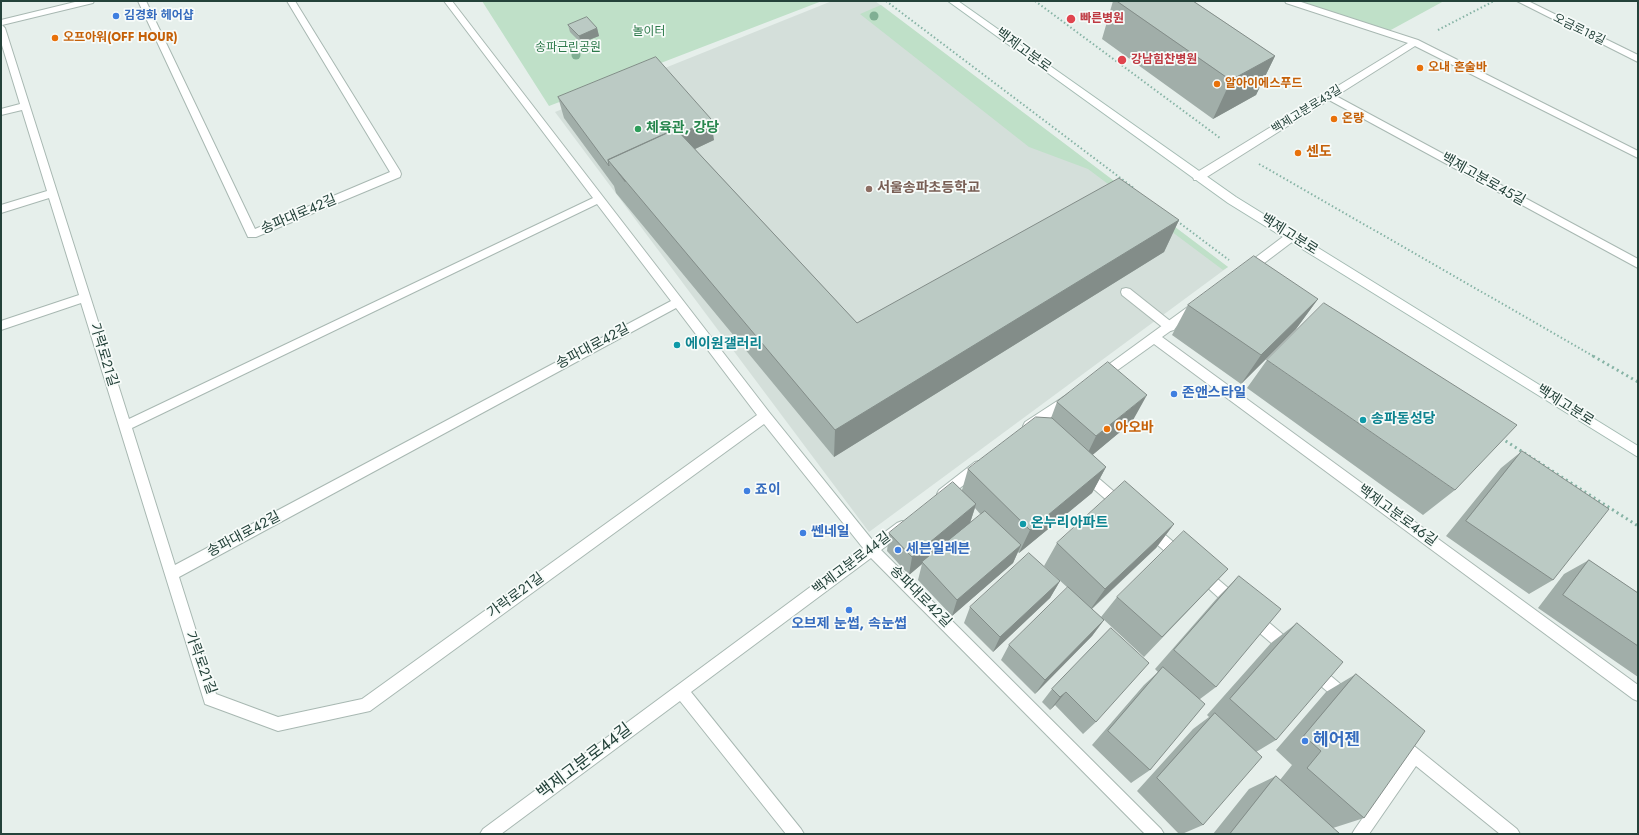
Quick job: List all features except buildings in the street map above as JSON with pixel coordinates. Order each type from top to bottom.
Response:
[{"type":"street","points":[[1,23],[90,1]]},
{"type":"street","name":"송파대로42길","points":[[142,1],[252,234],[396,174],[291,1]]},
{"type":"street","name":"송파대로42길","points":[[448,1],[765,416],[872,550],[1156,834]]},
{"type":"street","name":"백제고분로","points":[[952,1],[1198,177],[1638,452]]},
{"type":"street","points":[[1289,1],[1415,42],[1638,155]]},
{"type":"street","name":"오금로18길","points":[[1521,1],[1638,59]]},
{"type":"street","name":"가락로21길","points":[[1,28],[210,699],[278,724],[365,706],[765,416]]},
{"type":"street","name":"백제고분로43길","points":[[1198,177],[1415,42]]},
{"type":"street","name":"백제고분로45길","points":[[1329,96],[1638,264]]},
{"type":"street","points":[[1,112],[25,106]]},
{"type":"street","points":[[1,209],[53,193]]},
{"type":"street","points":[[125,426],[599,199]]},
{"type":"street","points":[[1237,276],[1292,236]]},
{"type":"street","points":[[1126,292],[1170,327]]},
{"type":"street","points":[[1,326],[85,297]]},
{"type":"street","name":"송파대로42길","points":[[171,574],[678,302]]},
{"type":"street","points":[[1092,382],[1155,338],[1200,304]]},
{"type":"street","name":"백제고분로46길","points":[[1155,338],[1638,694]]},
{"type":"street","points":[[1017,436],[1080,391]]},
{"type":"street","points":[[1030,426],[1042,436]]},
{"type":"street","points":[[935,500],[992,456]]},
{"type":"street","points":[[1078,467],[1354,705]]},
{"type":"street","name":"백제고분로44길","points":[[488,834],[872,550],[910,520]]},
{"type":"street","points":[[681,691],[796,834]]},
{"type":"street","points":[[1390,736],[1414,757],[1512,834]]},
{"type":"street","points":[[1360,834],[1414,757]]},
{"type":"path","points":[[1035,1],[1239,152],[1638,382]]},
{"type":"path","points":[[1415,42],[1494,1]]},
{"type":"shaded area","name":"서울송파초등학교","points":[[832,1],[875,1],[1228,267],[869,532],[555,112]]},
{"type":"green space","name":"송파근린공원","points":[[482,1],[822,1],[549,106]]},
{"type":"green space","points":[[1298,1],[1444,1],[1389,31]]},
{"type":"green space","points":[[881,5],[1228,267],[1223,270],[1088,169],[1029,147],[860,14]]},
{"type":"place","name":"김경화 헤어샵","points":[[116,16]]},
{"type":"place","name":"빠른병원","points":[[1071,19]]},
{"type":"place","name":"오프아워(OFF HOUR)","points":[[55,38]]},
{"type":"place","name":"강남힘찬병원","points":[[1122,60]]},
{"type":"place","name":"오내 혼술바","points":[[1420,68]]},
{"type":"place","name":"알아이에스푸드","points":[[1217,84]]},
{"type":"place","name":"온량","points":[[1334,119]]},
{"type":"place","name":"체육관, 강당","points":[[638,129]]},
{"type":"place","name":"센도","points":[[1298,153]]},
{"type":"place","name":"서울송파초등학교","points":[[869,189]]},
{"type":"place","name":"에이원갤러리","points":[[677,345]]},
{"type":"place","name":"존앤스타일","points":[[1174,394]]},
{"type":"place","name":"송파동성당","points":[[1363,420]]},
{"type":"place","name":"아오바","points":[[1107,429]]},
{"type":"place","name":"죠이","points":[[747,491]]},
{"type":"place","name":"온누리아파트","points":[[1023,524]]},
{"type":"place","name":"쎈네일","points":[[803,533]]},
{"type":"place","name":"세븐일레븐","points":[[898,550]]},
{"type":"place","name":"오브제 눈썹, 속눈썹","points":[[849,610]]},
{"type":"place","name":"헤어젠","points":[[1305,741]]},
{"type":"park label","name":"놀이터","points":[[649,32]]}]
